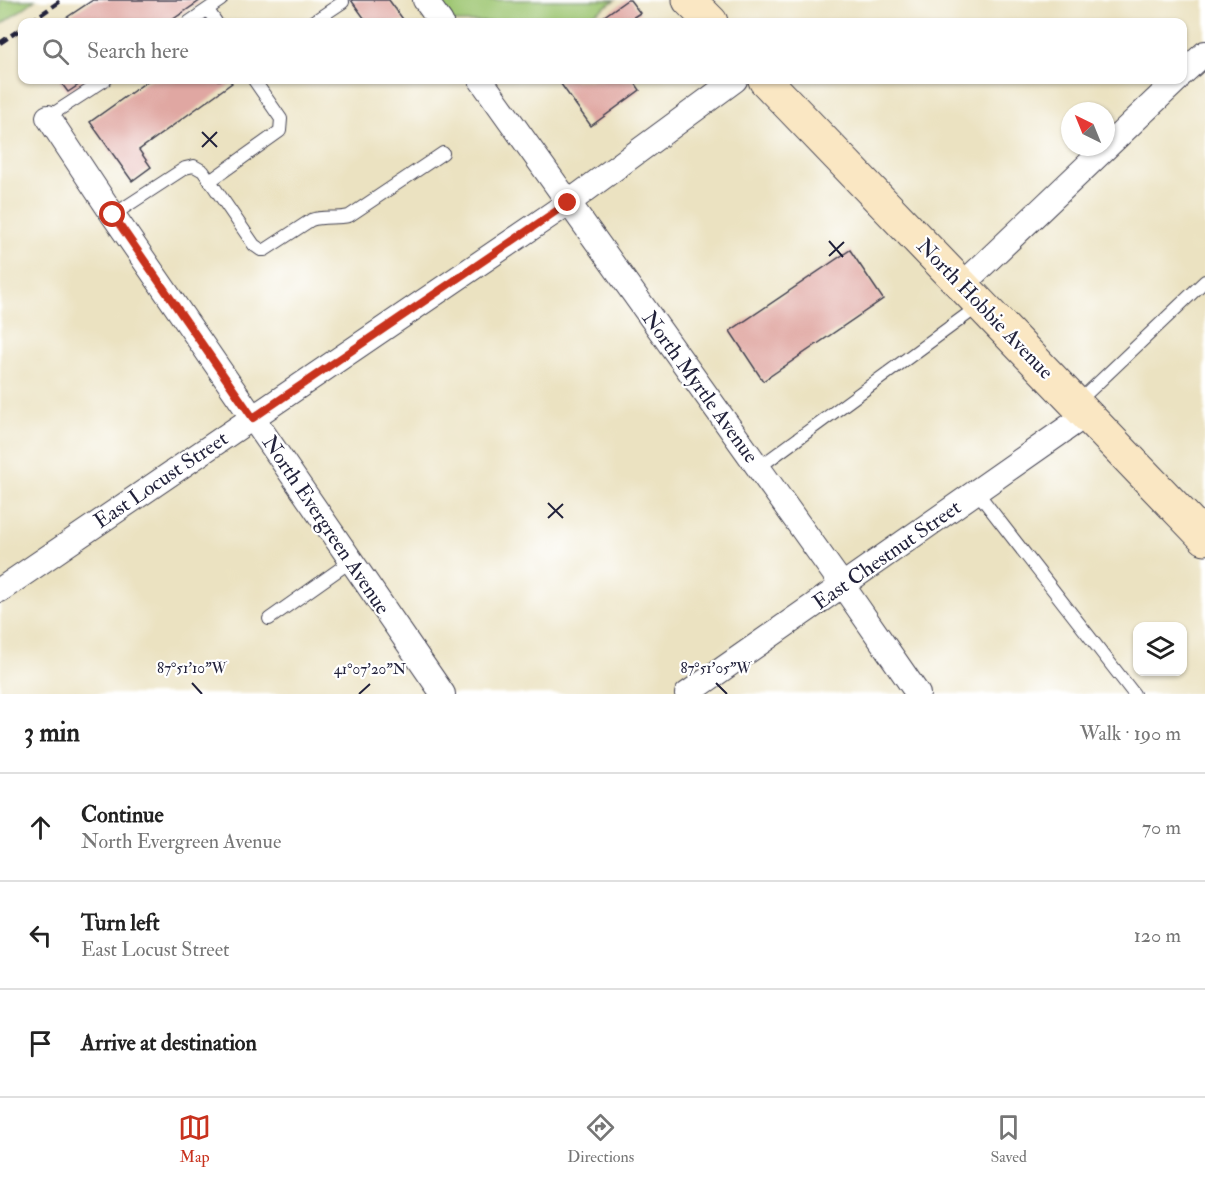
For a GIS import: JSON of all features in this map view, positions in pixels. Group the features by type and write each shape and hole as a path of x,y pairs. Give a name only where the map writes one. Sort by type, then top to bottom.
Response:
{"main road":[{"path":"689,0 707,18"},
{"name":"North Hobbie Avenue","path":"769,84 1081,409 1201,526"}],"street":[{"path":"425,0 438,18"},
{"path":"1187,69 1205,53"},
{"name":"North Myrtle Avenue","path":"484,84 918,694"},
{"name":"East Locust Street","path":"0,590 568,203 730,84"},
{"path":"971,295 1173,84"},
{"name":"North Evergreen Avenue","path":"48,117 443,694"},
{"name":"East Chestnut Street","path":"687,694 977,492 1081,409"}],"lane":[{"path":"195,18 221,0"},
{"path":"319,18 343,2"},
{"path":"208,10 213,18"},
{"path":"48,117 99,84"},
{"path":"210,181 280,131 280,119 257,84"},
{"path":"113,215 190,167 199,168 254,245 265,250 270,249 311,220 319,217 350,216 443,153"},
{"path":"1081,409 1205,281"},
{"path":"758,468 971,295"},
{"path":"977,492 1134,694"},
{"path":"269,619 351,561"}],"green space":[{"path":"0,0 35,0 0,25"},
{"path":"434,0 615,0 588,18 447,18"}],"building":[{"path":"93,0 201,0 175,18 66,18"},
{"path":"351,0 389,0 402,18 364,18"},
{"path":"627,0 630,0 640,13 632,18 602,18"},
{"path":"62,84 80,84 68,92"},
{"path":"143,84 231,84 139,150 151,167 132,181 90,122"},
{"path":"561,84 636,84 640,90 591,126"},
{"path":"850,250 883,299 763,381 730,331"}],"railway":[{"path":"36,18 62,0"},
{"path":"0,43 18,31"}],"route":[{"path":"113,215 253,418 568,203"}]}
